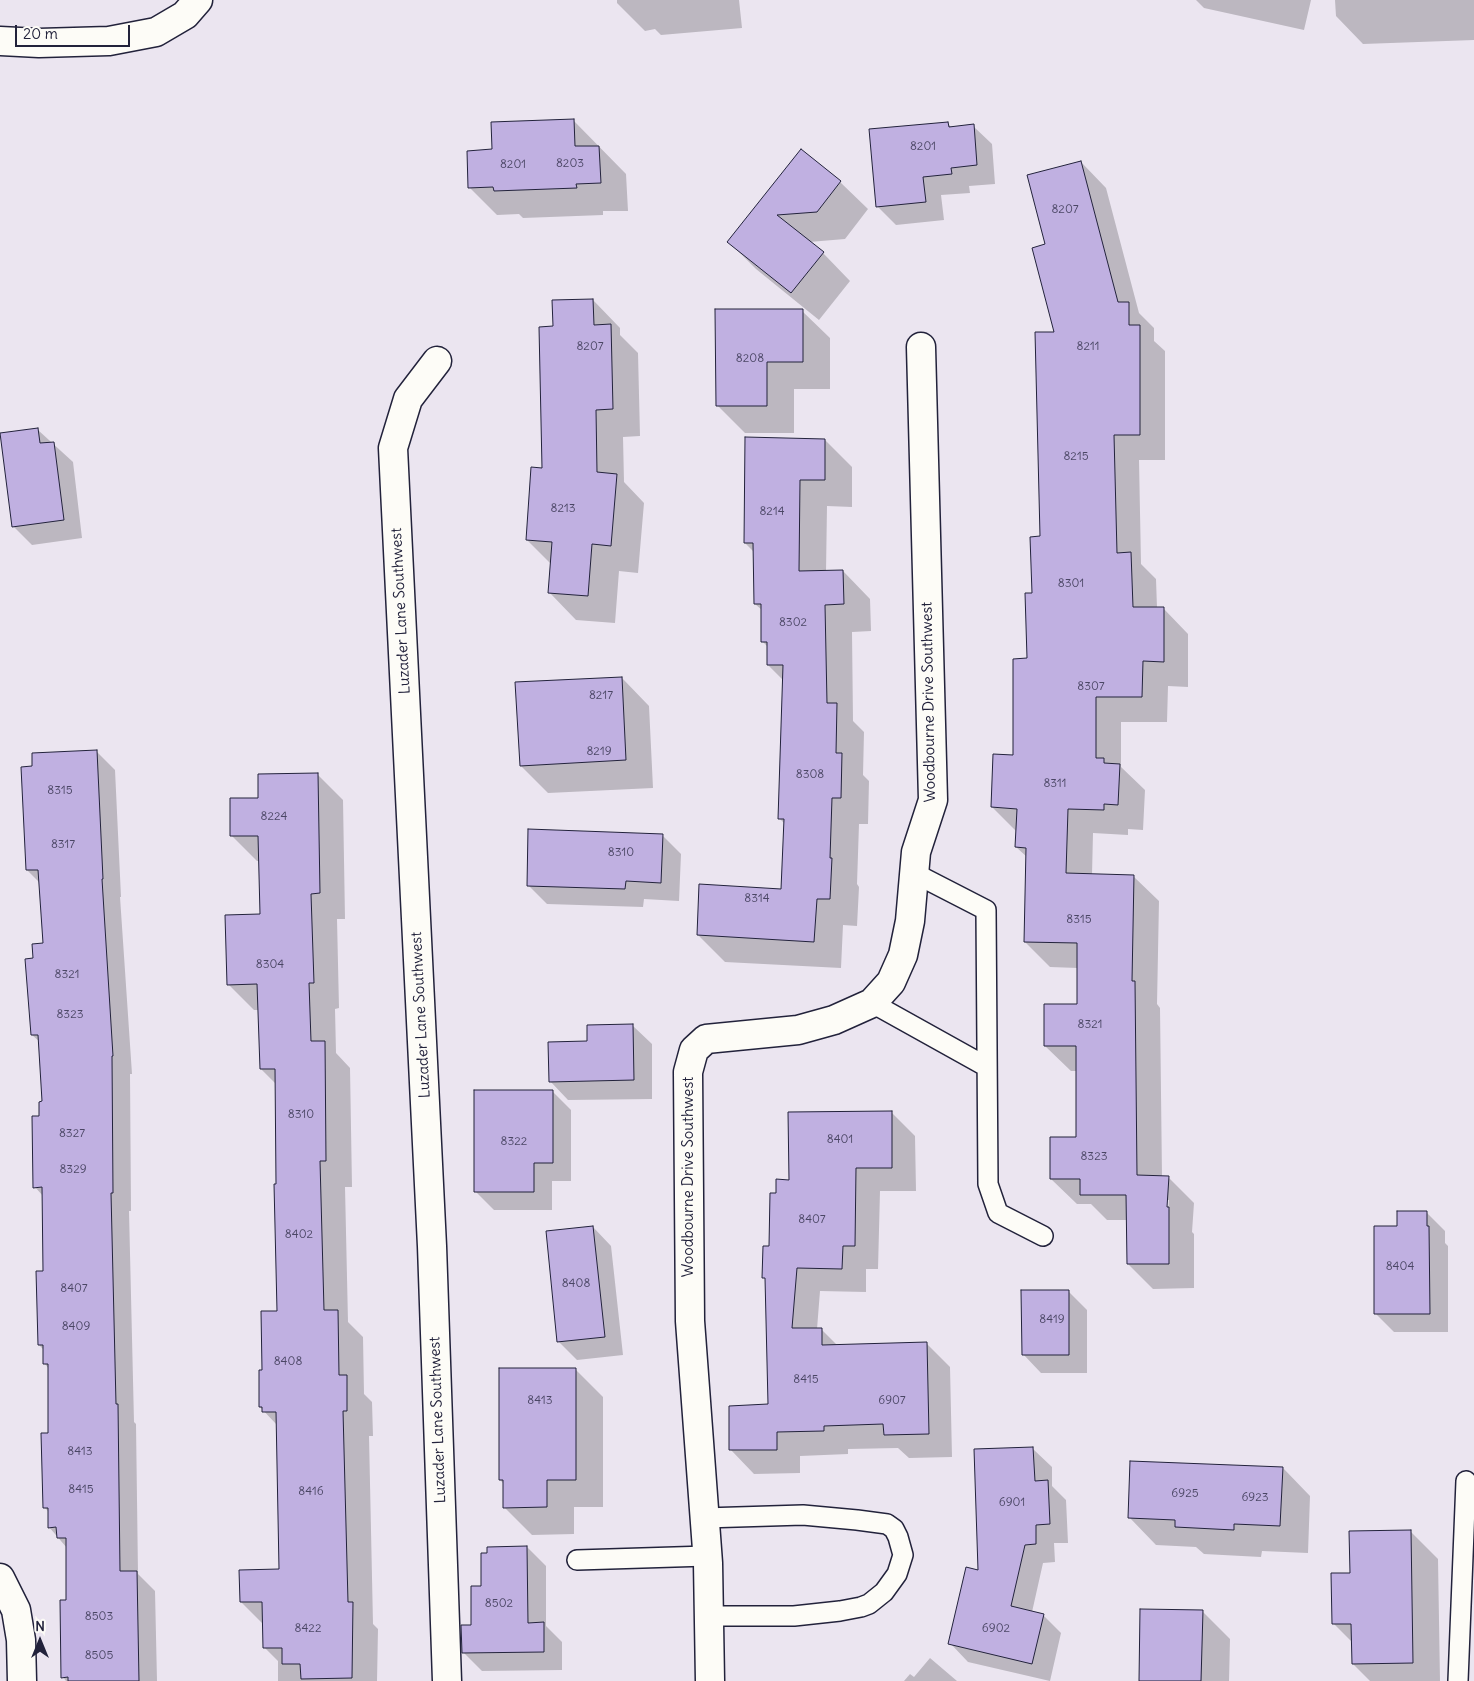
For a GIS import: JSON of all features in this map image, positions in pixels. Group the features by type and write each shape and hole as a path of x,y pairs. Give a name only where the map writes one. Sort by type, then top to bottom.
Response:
{"street":[{"path":"0,40 39,43 109,41 156,32 185,15 198,0"},
{"name":"Woodbourne Drive Southwest","path":"710,1681 707,1556 690,1321 688,1072 694,1050 706,1039 798,1030 834,1020 872,1003 891,982 903,955 910,921 916,852 933,800 921,347"},
{"name":"Luzader Lane Southwest","path":"437,361 408,399 393,448 432,1246 447,1681"},
{"path":"0,1578 16,1610 21,1640 22,1681"}],"lane":[{"path":"914,874 986,910 988,1184 998,1213 1044,1236"},
{"path":"872,1003 987,1067"},
{"path":"1458,1681 1466,1481"},
{"path":"704,1518 803,1515 887,1524 898,1537 903,1555 897,1574 884,1592 869,1604 861,1607 794,1616 708,1616"},
{"path":"577,1560 707,1556"}],"building":[{"path":"574,119 575,146 599,146 601,183 576,184 577,188 494,191 493,187 468,188 467,151 492,149 491,122"},
{"path":"948,122 949,127 974,124 977,165 951,168 952,174 923,177 926,202 876,207 869,129"},
{"path":"801,149 841,181 817,212 777,215 824,252 791,293 727,242"},
{"path":"1081,161 1118,302 1129,302 1129,325 1140,325 1140,435 1114,435 1117,553 1131,552 1133,607 1164,607 1164,662 1143,661 1142,697 1096,697 1096,758 1104,758 1104,763 1120,764 1118,805 1104,804 1104,810 1068,809 1066,873 1134,875 1132,981 1135,981 1137,1175 1169,1176 1167,1207 1169,1207 1169,1264 1127,1264 1126,1195 1080,1195 1080,1179 1050,1179 1050,1137 1076,1137 1076,1046 1044,1046 1044,1004 1077,1004 1077,943 1024,942 1026,848 1015,847 1017,809 991,807 993,754 1013,755 1013,659 1027,658 1025,593 1032,593 1030,537 1040,536 1035,332 1054,332 1032,248 1045,244 1027,175"},
{"path":"593,299 594,325 611,324 613,409 596,410 597,472 617,474 611,546 592,544 588,596 548,593 552,542 526,540 531,467 542,468 539,327 553,326 552,300"},
{"path":"715,309 803,309 803,362 767,362 767,406 716,406"},
{"path":"38,428 40,443 54,442 64,520 12,527 0,433"},
{"path":"745,437 825,439 825,480 800,480 799,571 843,570 844,604 825,605 827,703 837,703 836,753 842,753 841,798 832,798 830,899 817,899 814,942 697,935 699,884 781,889 784,819 778,819 783,665 767,665 767,642 761,642 761,604 754,604 753,543 744,543"},
{"path":"622,677 626,760 520,766 515,682"},
{"path":"97,750 102,879 113,1056 113,1193 111,1193 116,1404 118,1404 120,1571 137,1571 139,1681 68,1681 68,1677 61,1678 60,1600 66,1600 66,1538 57,1538 56,1527 48,1528 48,1508 43,1508 41,1433 48,1433 48,1364 43,1364 43,1345 38,1345 36,1271 43,1271 42,1187 33,1188 32,1116 39,1116 39,1102 42,1101 38,1035 31,1035 25,959 33,958 32,944 43,943 38,870 26,870 21,767 32,766 32,753"},
{"path":"318,773 320,893 311,894 314,983 309,983 311,1041 325,1041 326,1161 320,1161 324,1310 338,1310 339,1375 347,1375 347,1411 343,1411 348,1602 353,1602 352,1678 301,1679 300,1664 282,1664 282,1648 263,1648 262,1602 240,1602 239,1570 279,1569 276,1412 262,1412 262,1407 259,1407 259,1370 262,1370 261,1311 277,1311 274,1184 276,1184 275,1069 260,1069 257,984 227,985 225,915 260,914 258,836 230,836 230,798 258,798 258,774"},
{"path":"528,829 663,834 661,883 626,881 625,889 527,886"},
{"path":"633,1024 634,1080 549,1082 548,1042 587,1041 587,1025"},
{"path":"474,1090 553,1090 553,1163 534,1163 534,1192 474,1192"},
{"path":"892,1111 892,1168 856,1168 855,1246 843,1246 842,1269 797,1268 792,1328 822,1328 822,1345 927,1342 929,1434 884,1435 883,1424 824,1426 824,1431 777,1432 777,1450 729,1450 729,1406 768,1404 765,1278 762,1278 763,1246 769,1246 770,1193 776,1193 776,1179 789,1180 788,1112"},
{"path":"1397,1211 1427,1211 1427,1226 1429,1226 1430,1314 1374,1314 1374,1226 1397,1226"},
{"path":"593,1226 605,1337 557,1342 546,1231"},
{"path":"1021,1290 1069,1290 1069,1355 1022,1355"},
{"path":"499,1368 576,1368 576,1480 547,1480 547,1507 503,1508 503,1480 499,1480"},
{"path":"1033,1447 1035,1481 1048,1480 1050,1524 1036,1525 1036,1544 1025,1545 1011,1606 1044,1614 1032,1664 948,1644 966,1567 978,1570 974,1449"},
{"path":"1130,1461 1283,1467 1280,1526 1234,1524 1234,1530 1175,1527 1175,1520 1128,1518"},
{"path":"1411,1530 1413,1663 1352,1664 1351,1624 1332,1624 1331,1573 1350,1573 1349,1531"},
{"path":"527,1546 528,1623 544,1622 544,1652 462,1653 461,1625 471,1625 471,1586 481,1586 481,1553 487,1553 487,1547"},
{"path":"1140,1609 1203,1610 1201,1681 1139,1681"}]}
